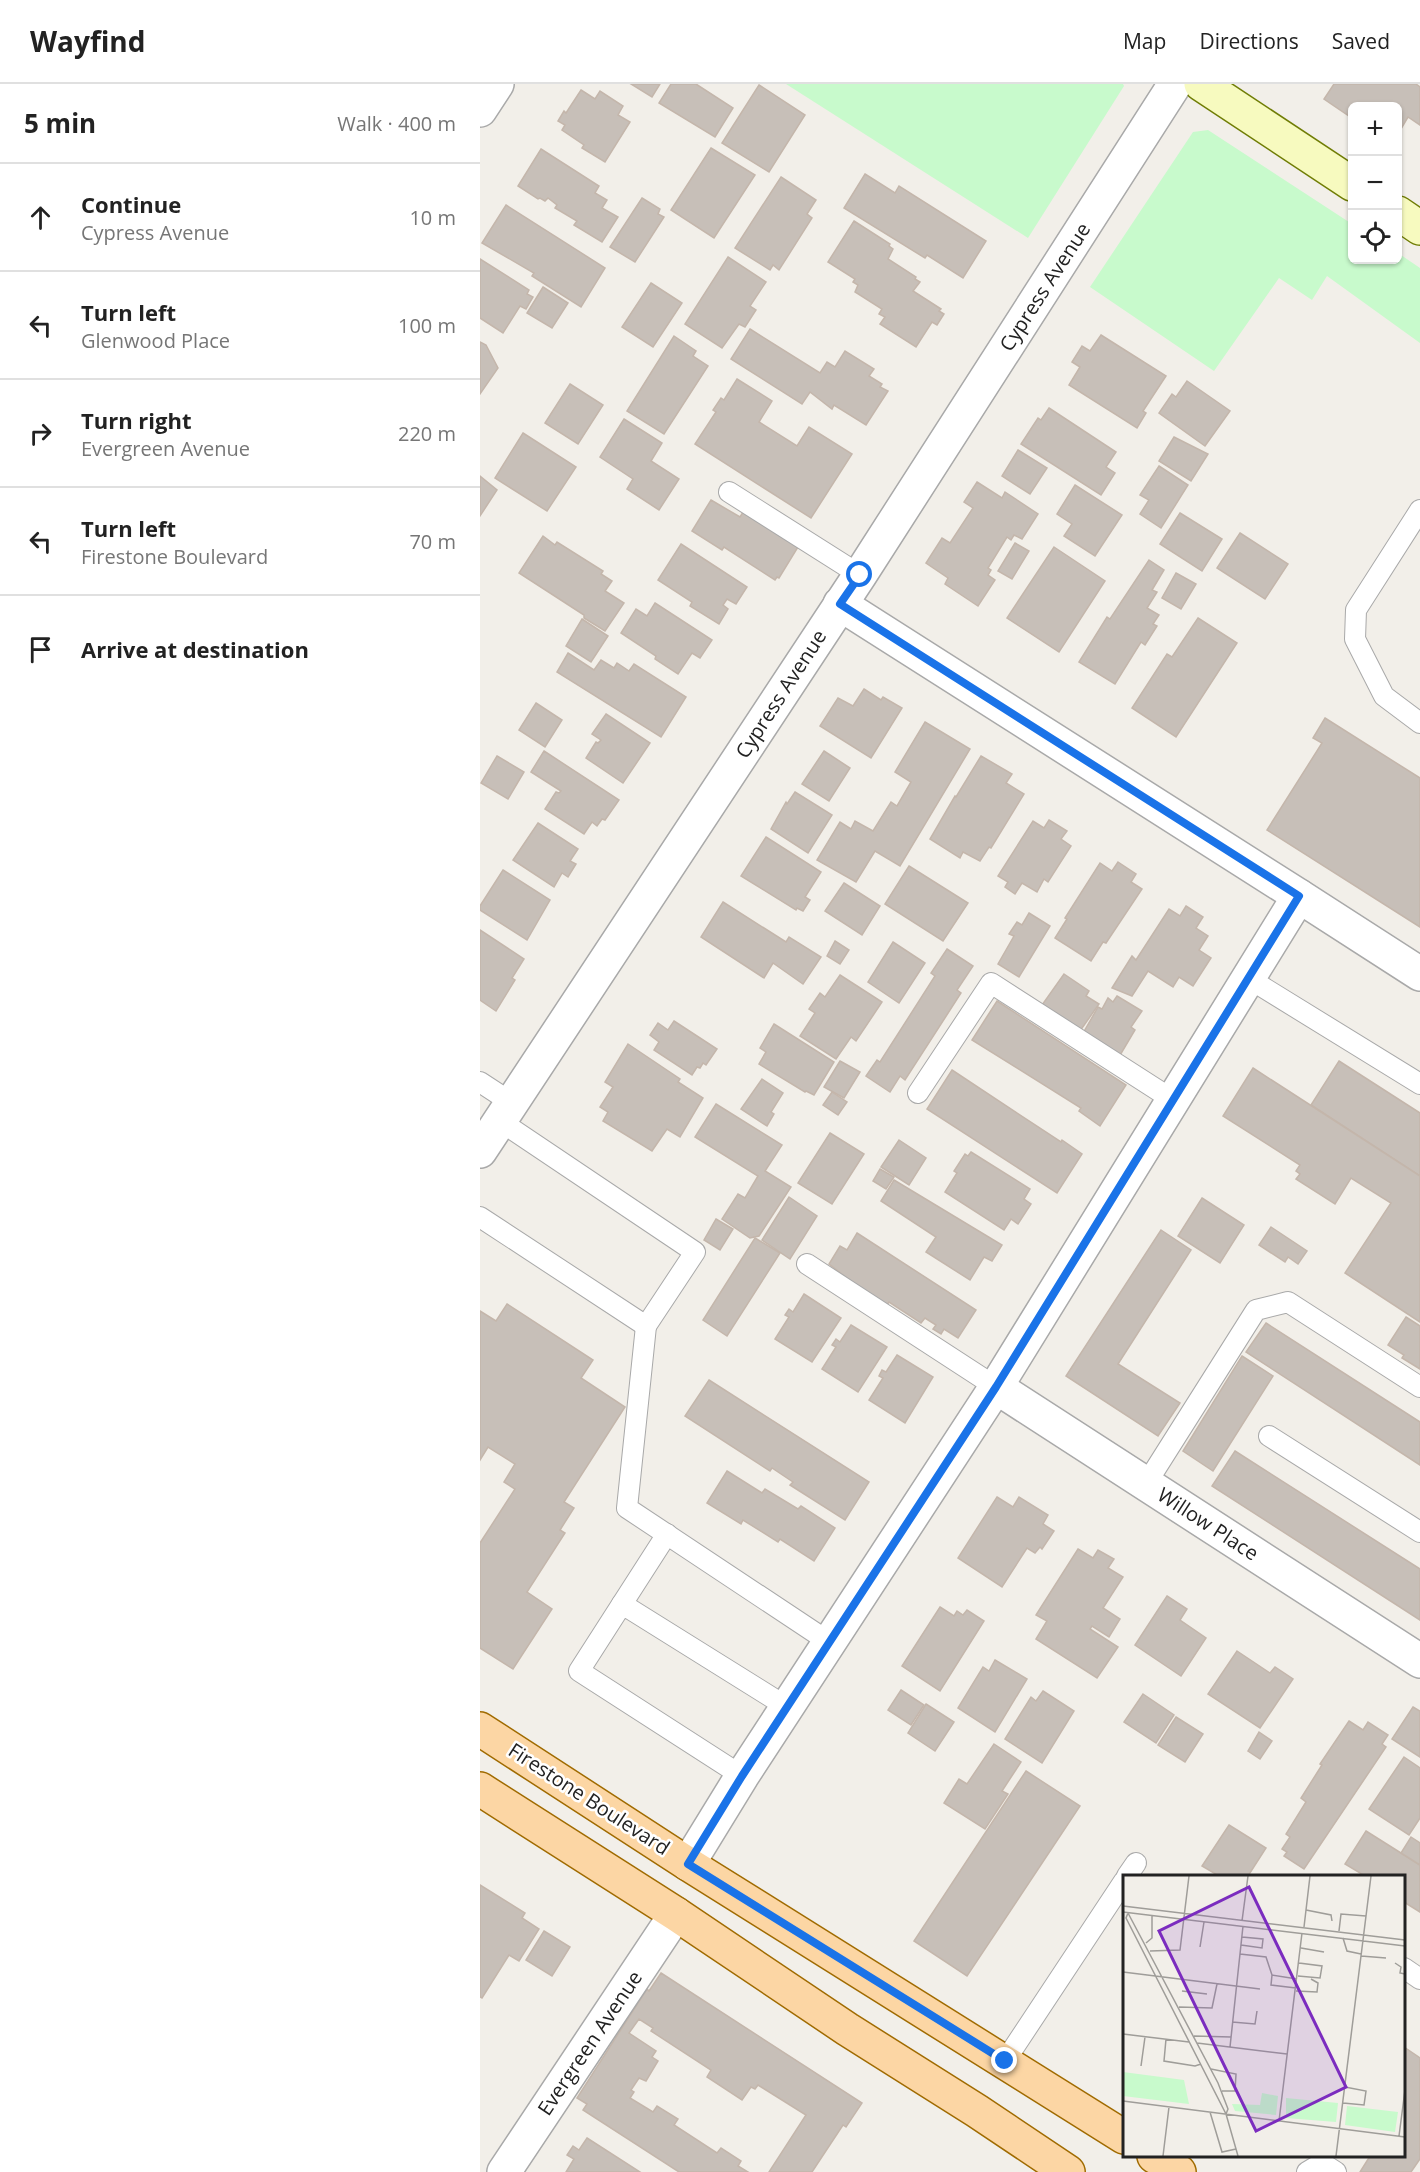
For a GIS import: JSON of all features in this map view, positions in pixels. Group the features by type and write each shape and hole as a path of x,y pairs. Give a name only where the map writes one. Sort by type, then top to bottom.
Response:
{"main road":[{"name":"Firestone Boulevard","path":"480,1729 688,1864 1123,2136"},
{"path":"480,1789 676,1914 847,2029 1068,2172"}],"street":[{"name":"Cypress Avenue","path":"480,1151 860,575 1175,84"},
{"path":"1201,84 1348,181"},
{"path":"1402,216 1420,228"},
{"path":"840,604 1420,974"},
{"path":"688,1864 742,1776 996,1387 1299,896"},
{"name":"Willow Place","path":"996,1387 1420,1661"},
{"name":"Evergreen Avenue","path":"504,2172 676,1914"}],"lane":[{"path":"729,492 860,575"},
{"path":"1420,510 1356,610 1355,639 1384,696 1420,723"},
{"path":"1248,978 1420,1084"},
{"path":"918,1092 991,983 1173,1100"},
{"path":"480,1082 506,1112 696,1252 646,1326 627,1508 829,1642"},
{"path":"480,1216 646,1326"},
{"path":"807,1264 996,1387"},
{"path":"1146,1484 1256,1310 1288,1302 1420,1387"},
{"path":"1269,1436 1420,1532"},
{"path":"667,1534 579,1671 742,1776"},
{"path":"622,1604 787,1707"},
{"path":"1005,2061 1123,1884"},
{"path":"1405,1969 1420,1978"},
{"path":"1307,2172 1322,2163 1336,2172"}],"green space":[{"path":"786,84 1123,84 1124,86 1028,238"},
{"path":"1208,130 1348,221 1348,264 1402,264 1402,256 1420,268 1420,343 1327,276 1312,300 1279,278 1214,371 1090,287 1193,132"}],"building":[{"path":"631,84 660,84 652,97"},
{"path":"671,84 696,84 733,108 715,137 659,103"},
{"path":"1334,84 1416,84 1420,87 1420,125 1408,117 1402,127 1402,102 1348,102 1348,115 1324,99"},
{"path":"759,85 805,115 769,172 722,143"},
{"path":"581,90 595,99 600,91 623,106 618,115 630,122 605,162 582,148 584,145 562,130 565,125 558,121"},
{"path":"711,148 755,175 714,238 671,210"},
{"path":"541,149 599,186 595,193 607,200 602,208 618,217 602,242 574,225 577,221 555,208 557,205 548,198 545,201 538,199 518,186"},
{"path":"865,174 895,193 899,186 986,241 963,278 927,255 925,258 844,208"},
{"path":"781,177 816,200 807,214 812,218 779,270 773,265 770,270 735,248"},
{"path":"642,198 660,209 658,214 664,217 635,262 610,247"},
{"path":"506,205 605,268 581,307 532,276 534,273 482,243"},
{"path":"854,221 890,244 889,246 893,249 888,259 916,277 915,279 920,282 913,291 941,309 939,311 944,314 937,325 932,322 916,347 880,324 885,317 879,314 882,309 855,292 858,285 853,282 855,279 828,262"},
{"path":"728,257 766,282 750,306 756,310 745,327 739,324 722,348 685,324"},
{"path":"480,259 529,290 527,294 533,297 526,309 520,306 503,333 480,318"},
{"path":"651,283 682,303 653,347 622,327"},
{"path":"543,287 568,303 552,328 527,313"},
{"path":"750,329 820,373 827,362 835,367 845,351 874,369 869,376 882,384 880,387 888,391 866,425 834,405 832,409 810,392 802,404 731,359"},
{"path":"1101,335 1166,376 1143,411 1146,413 1137,428 1069,385 1080,367 1072,362 1082,346 1090,351"},
{"path":"674,336 696,351 693,356 708,366 664,434 627,411"},
{"path":"480,342 486,345 498,368 480,394"},
{"path":"737,379 772,401 759,422 797,446 809,427 852,454 811,518 695,444 716,412 713,410 721,398 724,400"},
{"path":"1187,381 1230,411 1205,446 1159,413 1172,394 1176,397"},
{"path":"570,384 603,405 578,444 545,423"},
{"path":"1049,408 1116,452 1106,467 1115,473 1101,495 1021,444 1038,418 1041,420"},
{"path":"624,419 662,443 651,461 679,479 659,510 627,489 633,479 600,457"},
{"path":"523,433 576,467 547,511 495,478"},
{"path":"1174,437 1208,454 1191,481 1159,461"},
{"path":"1018,450 1047,468 1030,494 1002,476"},
{"path":"1159,466 1188,485 1161,528 1140,514 1149,500 1140,495"},
{"path":"480,476 497,490 480,516"},
{"path":"977,482 1002,498 1005,492 1038,514 1022,539 1014,535 1011,540 1007,537 988,568 991,570 988,575 995,580 978,606 945,584 948,578 926,563 942,538 950,543 973,508 964,502"},
{"path":"1075,485 1122,515 1095,556 1064,536 1072,524 1057,514"},
{"path":"711,500 740,517 745,509 798,547 779,578 775,580 724,547 722,550 692,531"},
{"path":"1180,513 1222,539 1202,571 1160,544"},
{"path":"1240,533 1288,564 1265,599 1217,568"},
{"path":"543,536 555,545 557,542 603,571 601,574 612,581 605,591 624,603 605,631 519,573"},
{"path":"1015,543 1029,551 1012,579 998,571"},
{"path":"681,544 747,587 736,604 727,599 723,605 728,609 719,624 690,606 692,602 658,580"},
{"path":"1054,547 1105,581 1059,652 1007,618"},
{"path":"1149,560 1164,570 1152,590 1157,592 1147,608 1159,615 1153,624 1157,626 1145,645 1141,642 1115,684 1079,662 1107,617 1110,619"},
{"path":"1176,573 1196,584 1181,609 1162,598"},
{"path":"655,603 712,640 700,658 692,653 678,674 621,633 636,609 647,616"},
{"path":"1198,618 1237,643 1176,737 1132,708 1167,654 1172,657"},
{"path":"582,619 608,636 591,662 566,646"},
{"path":"568,653 594,670 601,660 614,668 617,663 629,671 634,664 686,697 661,737 557,672"},
{"path":"864,689 881,700 883,697 902,708 871,758 820,726 838,698 853,706"},
{"path":"536,703 562,720 545,747 519,730"},
{"path":"606,714 650,743 623,783 586,758 596,742 601,740 592,734"},
{"path":"1325,718 1420,778 1420,927 1267,830 1322,743 1313,738"},
{"path":"925,722 970,749 900,866 875,851 856,882 817,860 840,822 851,829 855,821 873,831 891,802 897,806 911,782 895,772"},
{"path":"544,751 619,800 605,820 602,819 597,826 592,822 584,834 545,809 556,792 561,791 531,772"},
{"path":"824,751 850,768 829,801 802,784"},
{"path":"497,756 524,772 508,799 481,783"},
{"path":"981,756 1012,774 1006,783 1024,794 991,848 989,847 980,861 963,852 960,858 930,839"},
{"path":"795,792 832,815 808,853 771,829 786,802 787,804"},
{"path":"1049,820 1067,831 1061,839 1071,846 1048,882 1044,879 1037,892 1022,883 1015,894 1005,887 1008,882 998,876 1033,821 1044,828"},
{"path":"538,823 578,849 570,861 576,864 568,877 562,873 554,887 513,860"},
{"path":"766,837 821,872 805,897 810,900 803,911 797,908 796,910 741,876"},
{"path":"1118,862 1136,874 1131,882 1142,889 1106,943 1103,942 1091,961 1055,938 1100,863 1112,871"},
{"path":"909,866 968,903 943,941 885,904"},
{"path":"503,870 550,900 527,940 480,910 480,906"},
{"path":"844,883 880,906 862,935 825,911"},
{"path":"723,902 786,942 789,937 821,957 803,984 773,963 764,978 701,937"},
{"path":"1186,906 1203,917 1196,928 1208,936 1199,950 1211,958 1193,986 1179,977 1173,987 1148,971 1132,996 1112,988 1132,956 1136,960 1169,909 1180,916"},
{"path":"1029,913 1050,926 1019,977 998,964 1014,936 1009,934 1017,922 1022,925"},
{"path":"480,930 524,959 512,978 515,980 496,1011 480,1000"},
{"path":"835,941 849,950 840,964 827,956"},
{"path":"893,942 925,963 899,1003 868,982"},
{"path":"947,949 973,966 957,990 961,993 905,1080 900,1076 890,1092 866,1076 877,1060 880,1062 935,976 931,973"},
{"path":"1064,974 1089,991 1086,996 1099,1004 1080,1031 1042,1005"},
{"path":"840,975 882,1002 856,1041 851,1037 836,1059 800,1036 815,1013 809,1009 820,993 825,997"},
{"path":"1117,996 1142,1011 1131,1027 1135,1030 1119,1057 1082,1035 1098,1007 1102,1009 1108,998 1113,1002"},
{"path":"997,1001 1126,1085 1100,1126 1079,1111 1081,1108 972,1040"},
{"path":"674,1021 717,1049 706,1065 703,1063 700,1068 697,1067 692,1075 654,1050 659,1042 650,1035 658,1023 668,1030"},
{"path":"774,1024 834,1062 814,1095 805,1092 759,1064 766,1052 760,1048"},
{"path":"628,1044 680,1079 678,1082 703,1098 680,1137 667,1129 652,1151 603,1121 608,1112 600,1107 613,1087 605,1082"},
{"path":"840,1061 860,1072 844,1098 824,1087"},
{"path":"1339,1061 1420,1113 1420,1176 1311,1105"},
{"path":"1253,1068 1420,1176 1420,1322 1345,1273 1391,1203 1351,1178 1335,1204 1296,1179 1300,1174 1296,1171 1300,1165 1223,1116"},
{"path":"952,1070 1082,1154 1057,1193 927,1109"},
{"path":"762,1079 783,1093 771,1112 774,1114 767,1126 741,1109"},
{"path":"832,1092 847,1102 838,1115 823,1105"},
{"path":"716,1104 782,1145 765,1171 791,1187 759,1236 750,1238 722,1219 738,1194 745,1198 758,1176 695,1137"},
{"path":"830,1133 864,1154 832,1204 798,1183"},
{"path":"899,1140 926,1158 909,1185 881,1167"},
{"path":"971,1152 1030,1189 1024,1199 1031,1204 1018,1224 1011,1219 1004,1230 945,1192 957,1173 954,1171 965,1154 968,1156"},
{"path":"880,1169 894,1177 886,1189 873,1181"},
{"path":"894,1180 1002,1245 992,1261 984,1257 970,1280 926,1252 936,1237 881,1201"},
{"path":"789,1197 817,1216 790,1259 762,1240"},
{"path":"1202,1198 1244,1225 1220,1263 1178,1236"},
{"path":"716,1219 733,1229 720,1250 704,1240"},
{"path":"1271,1227 1307,1251 1298,1264 1288,1257 1285,1262 1259,1245"},
{"path":"1161,1230 1191,1250 1118,1364 1180,1403 1158,1436 1066,1376"},
{"path":"857,1233 976,1310 958,1338 944,1329 941,1334 933,1329 936,1325 925,1318 921,1323 889,1302 885,1308 829,1264 840,1246 847,1250"},
{"path":"755,1238 780,1253 727,1336 703,1320"},
{"path":"804,1294 841,1318 812,1362 775,1339 789,1317 785,1315 789,1309 793,1312"},
{"path":"507,1304 593,1360 581,1378 625,1407 564,1502 574,1508 560,1530 565,1533 527,1592 552,1609 513,1669 480,1648 480,1543 515,1489 504,1482 515,1464 488,1447 480,1460 480,1311 496,1321"},
{"path":"1406,1317 1420,1326 1420,1369 1402,1358 1404,1355 1388,1345"},
{"path":"1266,1323 1420,1422 1420,1465 1246,1352"},
{"path":"851,1325 887,1347 858,1392 822,1369 836,1347 832,1345 836,1339 840,1342"},
{"path":"897,1355 933,1377 905,1423 869,1400 883,1378 879,1376 882,1370 886,1372"},
{"path":"1242,1356 1273,1376 1213,1471 1183,1451"},
{"path":"709,1380 869,1482 845,1520 790,1485 793,1482 772,1468 770,1471 685,1416"},
{"path":"1235,1451 1420,1569 1420,1620 1212,1486"},
{"path":"727,1471 762,1493 765,1489 798,1509 801,1506 835,1528 814,1561 780,1539 778,1542 743,1520 741,1524 707,1503"},
{"path":"997,1497 1013,1507 1019,1497 1048,1515 1043,1524 1054,1531 1042,1549 1040,1547 1035,1553 1027,1548 1002,1587 958,1558"},
{"path":"1078,1549 1093,1558 1098,1550 1114,1559 1108,1568 1123,1577 1103,1608 1120,1619 1109,1637 1092,1626 1090,1629 1118,1647 1097,1678 1036,1639 1047,1621 1036,1615"},
{"path":"1167,1596 1187,1609 1180,1620 1206,1638 1181,1676 1135,1645"},
{"path":"940,1607 954,1616 957,1611 963,1615 967,1610 984,1621 940,1691 902,1666"},
{"path":"1237,1651 1270,1673 1275,1667 1293,1679 1260,1728 1208,1694"},
{"path":"995,1660 1027,1679 995,1732 958,1708 983,1667 989,1671"},
{"path":"901,1690 924,1705 911,1725 888,1710"},
{"path":"1043,1691 1074,1711 1042,1763 1005,1739 1031,1697 1036,1701"},
{"path":"1143,1694 1174,1715 1156,1743 1124,1722"},
{"path":"926,1704 954,1722 935,1751 908,1733"},
{"path":"1413,1707 1420,1711 1420,1757 1392,1739"},
{"path":"1176,1717 1203,1734 1185,1762 1158,1745"},
{"path":"1349,1721 1363,1730 1368,1722 1388,1735 1382,1744 1386,1747 1304,1869 1284,1856 1287,1852 1282,1849 1290,1837 1286,1834 1306,1802 1301,1798 1322,1765 1320,1764"},
{"path":"1259,1732 1272,1741 1260,1759 1248,1751"},
{"path":"994,1744 1021,1762 1002,1791 1008,1794 985,1829 944,1803 959,1779 967,1784"},
{"path":"1404,1757 1420,1768 1420,1818 1409,1835 1369,1809"},
{"path":"1026,1771 1080,1806 967,1976 914,1941"},
{"path":"1229,1825 1266,1848 1249,1875 1217,1875 1202,1866"},
{"path":"1366,1831 1420,1865 1420,1912 1405,1903 1405,1875 1363,1875 1345,1864"},
{"path":"1411,1837 1420,1843 1420,1865 1401,1853"},
{"path":"480,1885 525,1913 522,1918 539,1929 519,1961 509,1955 482,1998 480,1997"},
{"path":"544,1931 570,1947 552,1976 526,1960"},
{"path":"661,1973 862,2103 846,2127 843,2125 812,2172 769,2172 806,2115 758,2085 755,2089 751,2087 742,2100 707,2077 711,2070 651,2031 653,2028 639,2019 629,2033 656,2051 652,2057 658,2061 646,2081 639,2078 631,2090 634,2092 630,2098 653,2112 657,2106 678,2119 674,2125 717,2153 721,2148 741,2161 738,2166 748,2172 679,2172 583,2110 587,2104 577,2098 647,1989 649,1991"},
{"path":"1405,2048 1420,2058 1420,2159 1411,2172 1360,2172 1369,2157 1405,2157"},
{"path":"587,2138 640,2172 566,2172 574,2159 567,2155 573,2146 579,2150"}],"route":[{"path":"860,575 840,604 1299,896 996,1387 742,1776 688,1864 1005,2061"}]}
